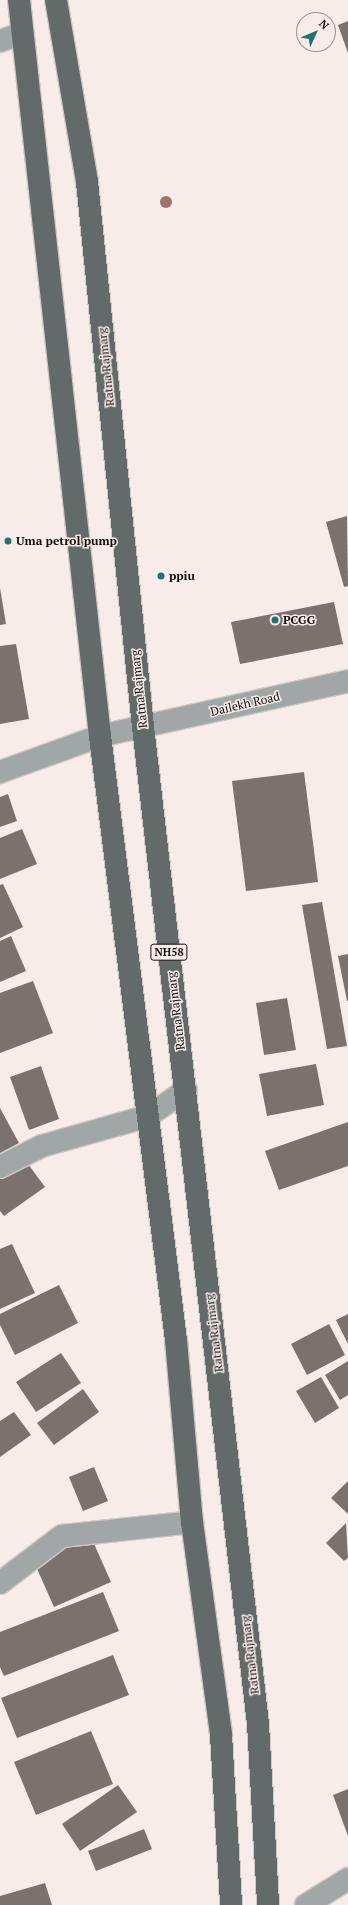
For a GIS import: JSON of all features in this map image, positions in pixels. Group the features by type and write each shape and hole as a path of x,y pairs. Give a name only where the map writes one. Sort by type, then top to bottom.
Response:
{"main road":[{"path":"19,0 100,736 176,1340 192,1522 221,1735 231,1905"},
{"name":"Ratna Rajmarg","path":"56,0 87,182 142,727 186,1090 258,1724 268,1905"}],"street":[{"path":"0,41 22,33"},
{"name":"Dailekh Road","path":"0,772 100,736 348,682"},
{"path":"0,1167 42,1146 148,1116 186,1090"},
{"path":"0,1583 62,1536 192,1522"},
{"path":"306,1905 348,1879"}],"building":[{"path":"348,21 348,53 338,25"},
{"path":"347,516 348,586 344,587 326,522"},
{"path":"0,588 6,624 0,625"},
{"path":"334,602 343,644 240,664 231,622"},
{"path":"16,644 29,719 0,724 0,646"},
{"path":"304,772 318,882 246,891 232,781"},
{"path":"8,794 17,821 0,827 0,797"},
{"path":"22,829 37,864 0,879 0,838"},
{"path":"3,884 23,927 0,938 0,885"},
{"path":"322,902 347,1046 327,1049 302,905"},
{"path":"11,936 26,971 0,982 0,941"},
{"path":"348,954 348,1001 347,1001 338,956"},
{"path":"33,981 53,1033 0,1053 0,993"},
{"path":"287,998 296,1050 264,1055 256,1003"},
{"path":"316,1064 324,1105 267,1116 259,1074"},
{"path":"41,1066 59,1119 29,1130 10,1077"},
{"path":"0,1108 19,1143 0,1153"},
{"path":"348,1122 348,1166 279,1190 265,1151"},
{"path":"25,1160 45,1187 4,1216 0,1211 0,1178"},
{"path":"12,1244 35,1293 0,1309 0,1249"},
{"path":"59,1285 78,1323 15,1355 0,1325 0,1314"},
{"path":"348,1314 348,1344 336,1320"},
{"path":"329,1324 345,1355 307,1375 291,1344"},
{"path":"61,1353 81,1383 36,1412 16,1382"},
{"path":"348,1361 348,1395 340,1400 325,1375"},
{"path":"321,1377 339,1408 315,1423 296,1391"},
{"path":"83,1389 99,1412 54,1445 37,1423"},
{"path":"14,1412 31,1435 0,1457 0,1421"},
{"path":"94,1467 108,1501 83,1511 69,1477"},
{"path":"348,1481 348,1514 331,1498"},
{"path":"346,1523 348,1558 344,1561 326,1543"},
{"path":"91,1537 111,1582 54,1607 34,1562"},
{"path":"103,1592 119,1631 4,1676 0,1667 0,1632"},
{"path":"113,1655 129,1695 17,1738 1,1698"},
{"path":"91,1731 113,1784 36,1815 14,1762"},
{"path":"118,1785 137,1812 80,1851 62,1824"},
{"path":"348,1789 348,1836 333,1795"},
{"path":"144,1829 152,1849 96,1871 88,1851"},
{"path":"45,1883 52,1905 0,1905 0,1896"}],"place":[{"name":"Uma petrol pump","path":"8,541"},
{"name":"ppiu","path":"161,576"},
{"name":"PCGG","path":"275,620"}]}
